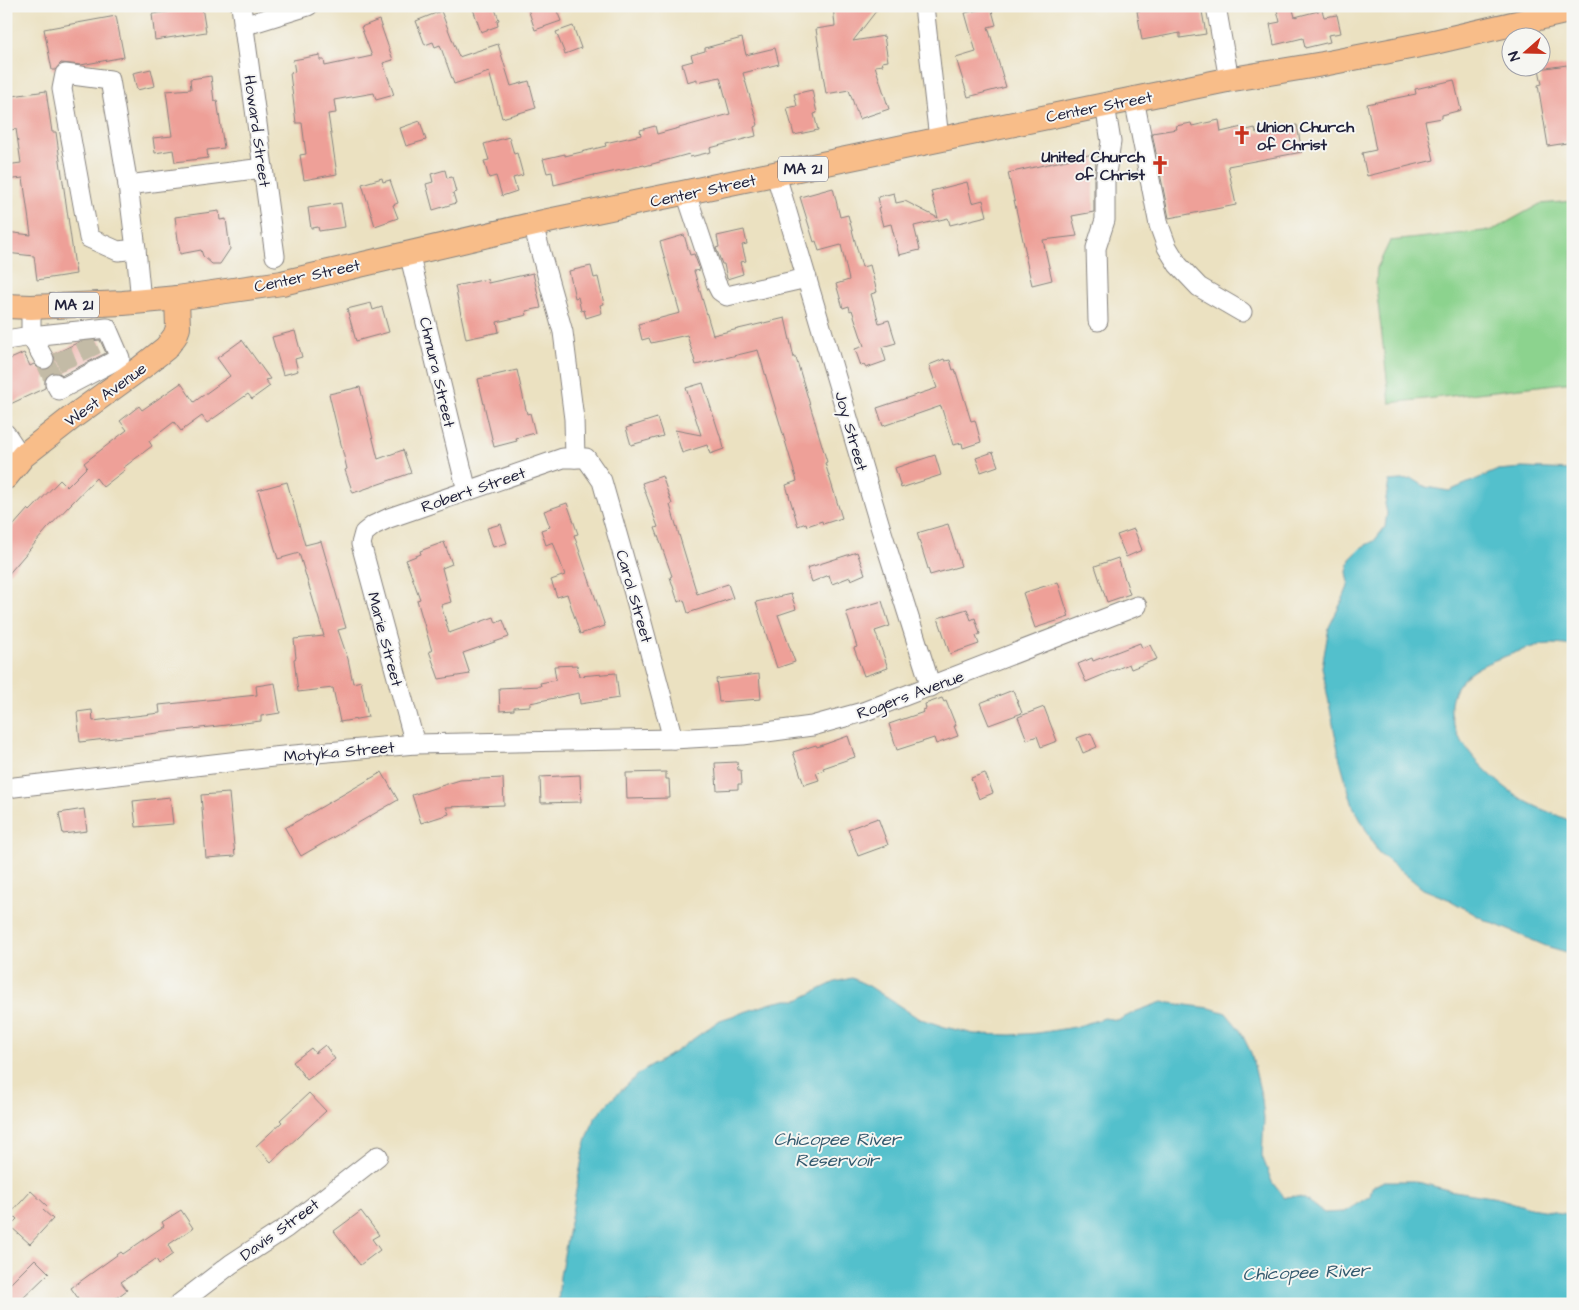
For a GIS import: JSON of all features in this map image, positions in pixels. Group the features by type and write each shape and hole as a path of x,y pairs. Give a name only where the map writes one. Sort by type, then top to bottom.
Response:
{"main road":[{"name":"Center Street","path":"6,306 31,307 101,304 177,298 282,283 533,225 939,139 1105,104 1430,43 1547,11 1573,10"},
{"name":"West Avenue","path":"6,477 22,458 87,406 166,348 175,336 178,328 177,298"}],"street":[{"name":"Howard Street","path":"241,6 275,256"},
{"path":"243,26 308,6"},
{"path":"924,6 939,139"},
{"path":"1216,6 1229,80"},
{"path":"136,249 118,251 89,238 62,89 65,74 110,80 128,185 136,249 141,301"},
{"path":"1134,99 1159,225 1167,247 1178,266 1199,287 1242,312"},
{"path":"1098,321 1096,248 1105,220 1105,179 1111,142 1105,104"},
{"path":"128,185 263,168"},
{"name":"Joy Street","path":"776,175 880,526 931,687"},
{"path":"686,193 716,283 720,291 727,296 807,278"},
{"path":"533,225 563,332 580,458"},
{"name":"Chmura Street","path":"410,253 466,491"},
{"path":"87,406 67,380 96,366 120,358 107,328 101,304"},
{"path":"31,307 32,336 44,359"},
{"path":"6,340 32,336 59,342 107,328"},
{"path":"6,434 22,458"},
{"name":"Robert Street","path":"364,533 374,525 389,518 466,491 563,458 580,458"},
{"name":"Carol Street","path":"580,458 602,481 673,739"},
{"name":"Marie Street","path":"364,533 361,544 415,744"},
{"name":"Rogers Avenue","path":"673,739 743,734 812,726 863,712 1138,606"},
{"name":"Motyka Street","path":"6,788 273,757 415,744 673,739"},
{"name":"Davis Street","path":"180,1304 231,1264 286,1228 378,1156"}],"green space":[{"path":"1573,201 1573,382 1390,403 1376,287 1377,268 1390,241 1493,230 1540,204"}],"water":[{"path":"1522,468 1573,470 1573,646 1543,645 1495,660 1469,674 1455,690 1451,709 1455,728 1466,747 1498,782 1530,804 1573,822 1573,954 1546,946 1485,920 1448,899 1423,889 1378,852 1353,806 1340,760 1322,667 1329,627 1349,584 1347,572 1350,559 1362,547 1374,541 1385,527 1387,513 1385,504 1389,481 1413,479 1426,487 1449,491 1498,470"},
{"name":"Chicopee River Reservoir","path":"852,978 869,986 918,1018 974,1034 1011,1035 1038,1033 1075,1027 1104,1018 1119,1020 1162,1002 1210,1008 1226,1013 1240,1030 1251,1053 1262,1099 1264,1119 1262,1156 1272,1182 1284,1198 1301,1197 1324,1213 1344,1212 1370,1196 1372,1187 1384,1181 1414,1181 1448,1190 1498,1198 1530,1208 1573,1215 1573,1304 558,1304 560,1276 584,1148 594,1119 611,1100 640,1073 675,1052 720,1020 772,1003 798,1000 835,982"}],"building":[{"path":"472,6 494,6 499,20 497,21 498,26 481,32"},
{"path":"527,6 555,6 561,21 535,30"},
{"path":"833,6 880,6 853,41 884,36 888,61 882,62 883,65 875,66 889,109 859,119 849,90 826,94 816,29 835,26"},
{"path":"1163,6 1201,6 1206,34 1180,38 1180,33 1142,40 1137,11"},
{"path":"1276,6 1292,6 1295,17 1322,10 1324,17 1337,15 1341,33 1328,35 1330,42 1305,48 1303,38 1274,45 1270,24 1280,22"},
{"path":"202,7 206,32 155,40 152,14"},
{"path":"991,7 996,25 988,27 1006,87 968,97 956,58 976,52 965,13"},
{"path":"441,11 459,57 498,44 511,86 529,81 536,108 502,118 489,72 454,84 440,45 435,47 433,42 425,45 416,21"},
{"path":"116,16 124,57 81,65 61,63 55,70 52,70 44,29"},
{"path":"379,20 393,60 383,63 394,95 376,100 374,93 334,100 336,113 328,114 337,174 304,180 300,155 306,154 302,123 296,123 290,73 295,72 293,60 320,55 320,60 324,60 325,66 372,56 361,27"},
{"path":"573,26 581,48 565,54 556,32"},
{"path":"742,38 746,55 775,48 779,64 743,73 758,125 754,127 756,136 710,148 711,152 690,157 689,154 645,166 594,175 554,185 552,172 547,173 543,159 565,154 565,156 606,146 605,143 641,135 640,130 655,126 657,134 730,114 720,77 687,82 682,64 693,61 691,55 705,51 705,48"},
{"path":"1567,65 1570,80 1573,79 1573,142 1548,146 1538,85 1542,84 1541,78 1552,78 1552,67"},
{"path":"151,69 155,86 137,90 133,73"},
{"path":"211,76 214,101 217,100 224,148 207,150 208,158 175,162 173,150 155,153 153,138 172,136 166,91 191,89 190,79"},
{"path":"1454,80 1461,110 1442,115 1442,118 1425,121 1434,160 1367,176 1362,153 1376,150 1367,104 1416,94 1415,89"},
{"path":"812,90 817,113 814,114 818,130 794,135 787,108 797,106 794,94"},
{"path":"46,91 52,132 56,132 76,274 37,280 34,256 6,253 6,232 31,235 23,178 6,180 6,165 21,163 16,129 6,131 6,97"},
{"path":"1219,120 1221,132 1242,127 1242,131 1255,128 1256,133 1297,125 1302,152 1228,166 1236,205 1169,218 1152,133 1177,129 1176,126 1191,123 1192,126"},
{"path":"420,121 426,140 406,146 400,128"},
{"path":"509,137 514,154 517,153 523,175 513,178 517,191 502,196 496,176 489,178 484,161 489,160 484,144"},
{"path":"1093,154 1096,165 1094,212 1072,216 1077,236 1043,240 1052,280 1032,285 1008,173"},
{"path":"445,170 447,178 452,177 456,192 453,193 456,203 433,210 426,184 433,182 431,174"},
{"path":"382,178 383,182 390,180 398,203 393,205 398,218 375,226 362,184"},
{"path":"967,182 972,203 983,200 987,216 950,225 948,218 914,226 920,250 899,255 891,224 883,226 878,208 880,207 878,197 894,193 896,203 905,201 938,218 931,191"},
{"path":"833,188 840,217 848,215 862,267 870,265 877,292 871,294 879,323 889,320 896,343 882,347 886,361 866,368 864,365 861,366 855,349 864,346 852,310 850,311 849,306 843,308 836,284 849,280 841,245 819,251 816,241 814,242 800,197"},
{"path":"341,203 345,227 319,231 318,227 311,228 308,208"},
{"path":"219,211 220,220 226,219 230,249 220,264 212,264 203,256 201,250 180,254 175,217"},
{"path":"744,230 747,244 742,245 746,261 740,262 743,274 727,279 724,264 722,264 716,248 719,247 717,236"},
{"path":"684,235 690,255 694,254 700,270 694,271 713,335 785,318 794,358 796,358 842,518 823,524 822,521 807,526 806,523 798,526 786,485 797,481 758,350 696,365 687,335 651,343 649,338 642,340 638,324 680,313 660,242"},
{"path":"591,266 594,278 598,277 604,304 600,305 602,313 586,318 584,310 581,311 578,297 575,298 569,271"},
{"path":"533,273 541,308 526,311 527,315 497,322 499,332 466,339 455,286 487,279 488,283"},
{"path":"371,303 373,310 382,307 389,332 356,341 347,309"},
{"path":"295,331 302,357 295,359 298,371 283,375 272,337"},
{"path":"100,340 106,353 63,375 56,372 50,373 45,378 45,388 6,406 6,361 24,353 30,366 34,364 39,369 49,369 55,360 54,354 79,342"},
{"path":"242,340 270,379 265,380 270,386 252,399 248,394 207,423 202,416 181,431 174,422 149,441 152,446 123,468 125,470 103,487 96,478 48,528 6,577 6,534 28,509 30,511 60,480 67,487 87,467 84,463 127,430 120,421 139,406 142,410 181,383 194,402 230,376 217,358"},
{"path":"944,359 945,361 950,360 953,370 955,369 971,421 975,420 981,442 963,448 962,443 953,445 941,406 883,426 877,408 937,388 929,365"},
{"path":"517,370 527,414 530,413 535,433 516,438 517,441 494,447 478,379"},
{"path":"703,383 721,439 723,439 724,449 710,454 707,445 682,453 675,430 701,435 686,388"},
{"path":"360,387 378,459 403,450 411,473 353,493 345,470 347,469 329,394"},
{"path":"657,418 663,436 631,445 626,428"},
{"path":"993,452 998,466 981,472 976,458"},
{"path":"935,455 941,475 901,488 895,468"},
{"path":"662,476 672,504 670,505 697,594 728,584 733,598 688,613 684,600 678,602 670,577 672,576 655,528 658,527 642,483"},
{"path":"287,482 305,545 321,541 346,628 338,630 348,659 353,683 361,681 368,717 340,722 333,688 298,692 294,659 296,658 294,639 324,636 299,553 278,559 258,490"},
{"path":"567,503 578,534 574,535 605,626 580,634 567,594 557,597 551,580 565,575 553,542 546,545 541,530 550,527 544,511"},
{"path":"501,524 507,543 493,547 487,528"},
{"path":"948,524 961,566 930,575 917,533"},
{"path":"1134,529 1142,550 1126,557 1117,535"},
{"path":"444,542 452,564 442,568 451,602 441,605 449,633 494,617 496,623 503,620 509,637 463,653 470,674 439,679 429,651 432,651 417,600 420,599 406,560 421,554 420,551"},
{"path":"857,552 865,574 851,580 850,577 832,584 829,575 812,582 807,568"},
{"path":"1118,558 1130,594 1107,602 1095,566"},
{"path":"1058,582 1069,617 1035,628 1023,593"},
{"path":"791,594 796,609 778,615 795,662 777,668 756,602"},
{"path":"882,601 890,626 875,631 888,668 864,676 854,648 857,647 846,612"},
{"path":"967,609 971,620 975,618 980,634 976,636 979,644 950,654 938,618"},
{"path":"1140,643 1142,648 1150,645 1157,659 1131,669 1129,664 1086,682 1078,664 1092,658 1093,661"},
{"path":"577,665 579,676 616,673 619,698 580,704 579,693 530,703 530,706 514,707 514,710 500,711 499,688 541,686 540,683 556,680 554,666"},
{"path":"759,674 761,699 719,702 716,679"},
{"path":"275,683 280,713 261,716 261,721 80,742 77,712 92,710 93,721 160,713 159,705 257,695 256,686"},
{"path":"1013,690 1022,713 989,725 980,703"},
{"path":"942,698 944,702 946,701 958,736 936,744 934,738 897,750 889,724 924,712 923,710 926,709 925,704"},
{"path":"1044,707 1057,741 1041,747 1037,736 1027,740 1018,717"},
{"path":"1091,733 1097,747 1083,753 1077,738"},
{"path":"848,736 855,757 823,768 824,770 816,773 819,780 804,785 793,752 816,745 817,747"},
{"path":"737,762 738,770 741,770 742,784 738,784 738,789 717,790 715,763"},
{"path":"382,772 398,800 301,856 285,828"},
{"path":"666,772 666,779 669,779 670,798 627,799 626,773"},
{"path":"985,773 993,793 979,799 971,778"},
{"path":"580,775 581,802 541,803 540,777"},
{"path":"503,778 504,805 446,807 449,814 421,823 412,795 460,780"},
{"path":"229,793 235,856 206,858 201,795"},
{"path":"170,797 173,824 136,827 133,801"},
{"path":"84,809 87,831 63,834 59,813"},
{"path":"878,818 888,845 858,856 848,829"},
{"path":"325,1045 335,1059 307,1080 293,1062 311,1048 315,1053"},
{"path":"309,1093 326,1111 271,1162 256,1146"},
{"path":"31,1191 47,1206 43,1210 53,1219 30,1244 10,1226 17,1219 11,1213"},
{"path":"181,1210 193,1228 168,1245 173,1254 159,1264 156,1259 121,1282 127,1290 108,1304 82,1304 71,1288 121,1252 123,1254 164,1226 162,1222"},
{"path":"361,1211 379,1235 372,1239 380,1250 360,1265 334,1231"},
{"path":"35,1259 49,1273 17,1304 6,1304 6,1288"}],"tunnel":[{"path":"84,340 95,363"},
{"path":"62,350 72,375"},
{"path":"44,359 55,383"}],"place":[{"name":"Union Church of Christ","path":"1242,135"},
{"name":"United Church of Christ","path":"1160,165"}],"water label":[{"name":"Chicopee River","path":"1306,1272"}]}
